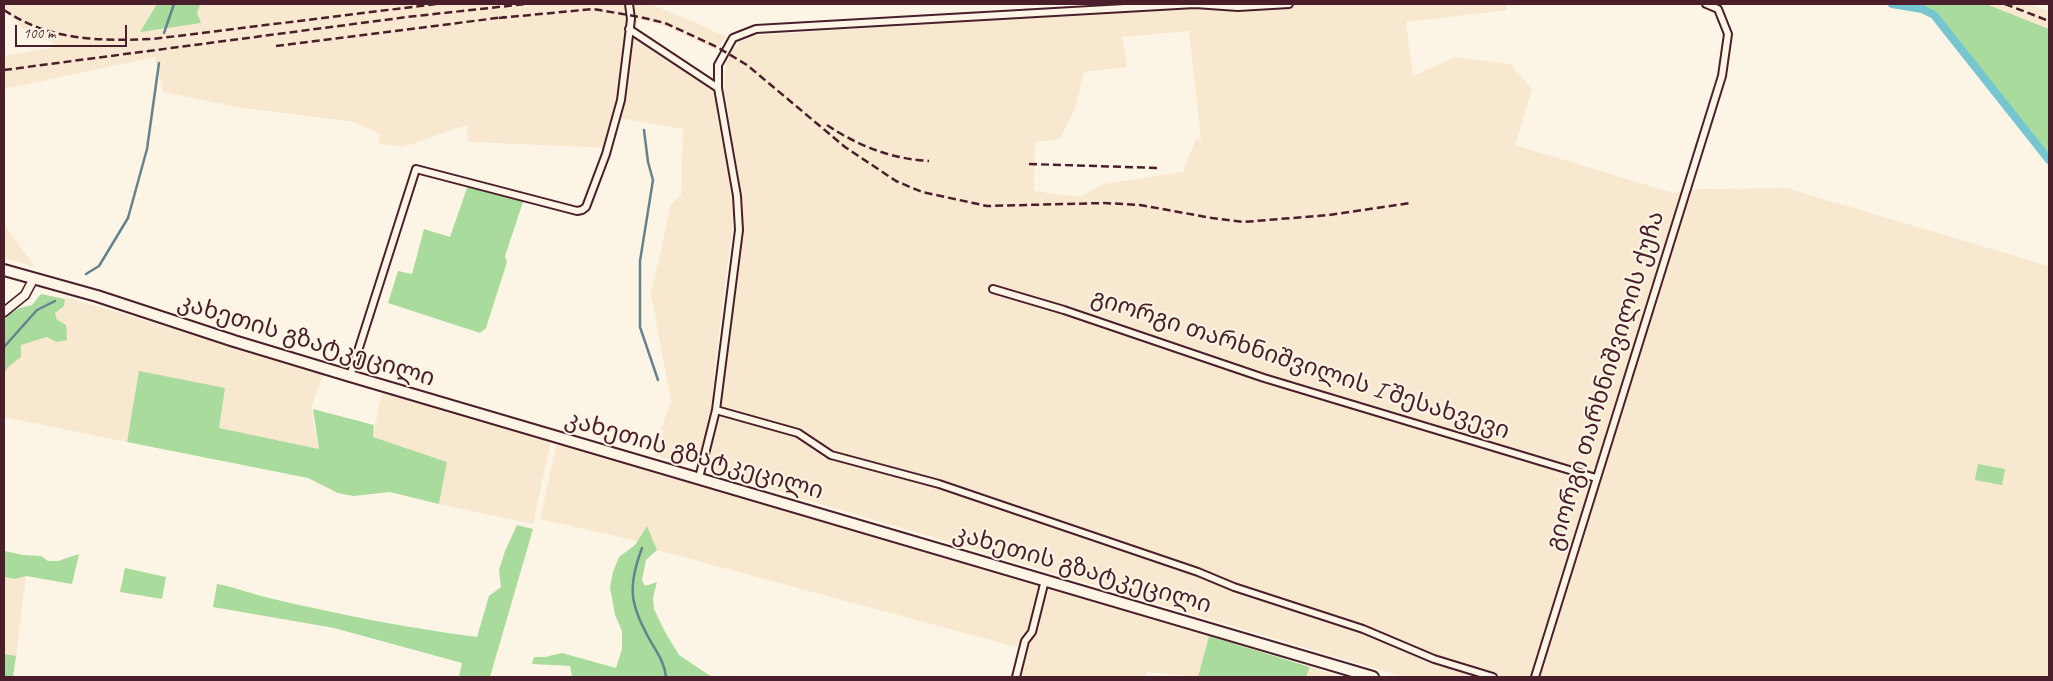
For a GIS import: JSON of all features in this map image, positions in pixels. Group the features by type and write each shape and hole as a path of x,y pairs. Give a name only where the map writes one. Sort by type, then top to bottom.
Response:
{"highway":[{"name":"კახეთის გზატკეცილი","path":"4,270 350,376 1373,677"}],"street":[{"path":"350,376 416,169 576,211 586,207 606,154 620,100 631,19 629,4"},
{"path":"699,478 716,410 739,230 736,187 718,88 718,65 733,38 756,29 1195,4 1238,7 1289,4"},
{"name":"გიორგი თარხნიშვილის ქუჩა","path":"1535,677 1722,76 1728,34 1718,9 1706,4"},
{"path":"629,29 718,88"},
{"path":"4,312 25,294 34,278"},
{"name":"გიორგი თარხნიშვილის I შესახვევი","path":"993,289 1064,310 1264,378 1596,478"},
{"path":"716,410 798,433 831,455 939,484 1190,569 1234,587 1362,629 1434,659 1493,677"},
{"path":"1016,677 1025,641 1032,632 1045,580"}],"shaded area":[{"path":"4,4 650,4 726,37 716,50 665,26 639,19 634,38 716,89 718,123 734,202 711,413 703,452 691,464 654,455 664,431 661,429 671,401 651,294 671,204 681,195 683,129 619,118 612,148 468,142 467,125 403,147 379,143 380,134 354,122 237,107 163,92 155,57 4,89 4,56 60,46 24,31 18,22 4,11"},
{"path":"1294,4 1506,4 1507,10 1406,22 1413,76 1455,57 1510,64 1532,89 1515,145 1673,193 1696,189 1786,188 2049,266 2049,677 1404,677 709,471 708,459 718,414 741,229 741,191 724,87 726,58 745,36 1192,7 1237,9 1294,7","holes":["1189,31 1201,139 1195,141 1183,172 1103,184 1080,197 1034,191 1035,142 1060,139 1075,109 1084,72 1127,67 1122,37"]},
{"path":"1986,4 2031,4 2046,10 2049,8 2049,29"},
{"path":"4,224 35,267 4,258"},
{"path":"66,297 324,374 312,405 313,423 319,449 218,428 140,371 127,442 4,417 4,374 7,367 21,357 21,345 47,337 56,342 57,320 55,313 64,306"},
{"path":"382,391 551,440 533,524 439,504 447,462 373,437"},
{"path":"557,442 1041,587 1030,630 1020,648 657,550 647,527 637,541 540,519"},
{"path":"26,576 16,656 4,654 4,577 15,579"},
{"path":"1045,588 1209,636 1198,677 1147,672 1146,677 1016,677 1022,649 1032,632"},
{"path":"1310,667 1340,677 1306,677"}],"green space":[{"path":"157,4 200,4 197,13 201,23 140,32"},
{"path":"1914,4 1986,4 2049,29 2049,155 1936,12"},
{"path":"468,185 524,199 505,256 507,262 486,328 480,333 388,303 398,271 412,274 424,229 450,237"},
{"path":"41,294 65,299 64,306 55,313 57,320 66,325 67,340 56,342 47,337 21,345 21,357 8,367 4,374 4,317 20,308 32,305"},
{"path":"139,371 225,388 219,428 319,449 313,409 374,425 373,437 447,462 439,504 390,492 353,496 338,493 308,478 127,442"},
{"path":"1978,464 2005,469 2002,485 1975,480"},
{"path":"517,525 533,529 490,677 459,677 462,663 334,628 213,607 217,584 346,615 477,637 489,596 501,587 499,570"},
{"path":"647,526 657,550 646,560 642,580 645,586 657,582 653,598 654,609 679,655 712,677 575,677 572,676 570,666 532,664 534,657 545,657 562,653 616,668 622,649 622,631 615,615 610,587 613,572 619,557 635,545"},
{"path":"4,551 41,556 48,561 58,561 79,554 72,584 26,576 15,579 4,577"},
{"path":"125,568 166,577 162,599 120,592"},
{"path":"1209,636 1310,667 1306,677 1198,677"},
{"path":"4,654 16,656 13,677 4,677"}],"waterway":[{"path":"164,33 174,4"},
{"path":"1892,4 1922,9 1934,15 2049,160"},
{"path":"86,274 99,266 128,218 147,149 159,63"},
{"path":"644,130 648,162 653,180 640,261 640,327 658,380"},
{"path":"4,347 37,310 55,301"},
{"path":"642,548 634,574 633,596 635,607 644,629 661,659 666,677"}],"railway":[{"path":"4,10 39,28 57,33 94,39 133,40 436,4"},
{"path":"4,70 407,17 526,4"},
{"path":"2005,4 2049,21"},
{"path":"499,18 593,9 665,23 717,47 747,65 845,147 896,181 922,192 987,206 1104,203 1140,205 1243,222 1329,215 1410,203"},
{"path":"276,46 505,17"},
{"path":"827,125 851,139 876,150 915,160 929,161"},
{"path":"1029,164 1157,168"}]}
